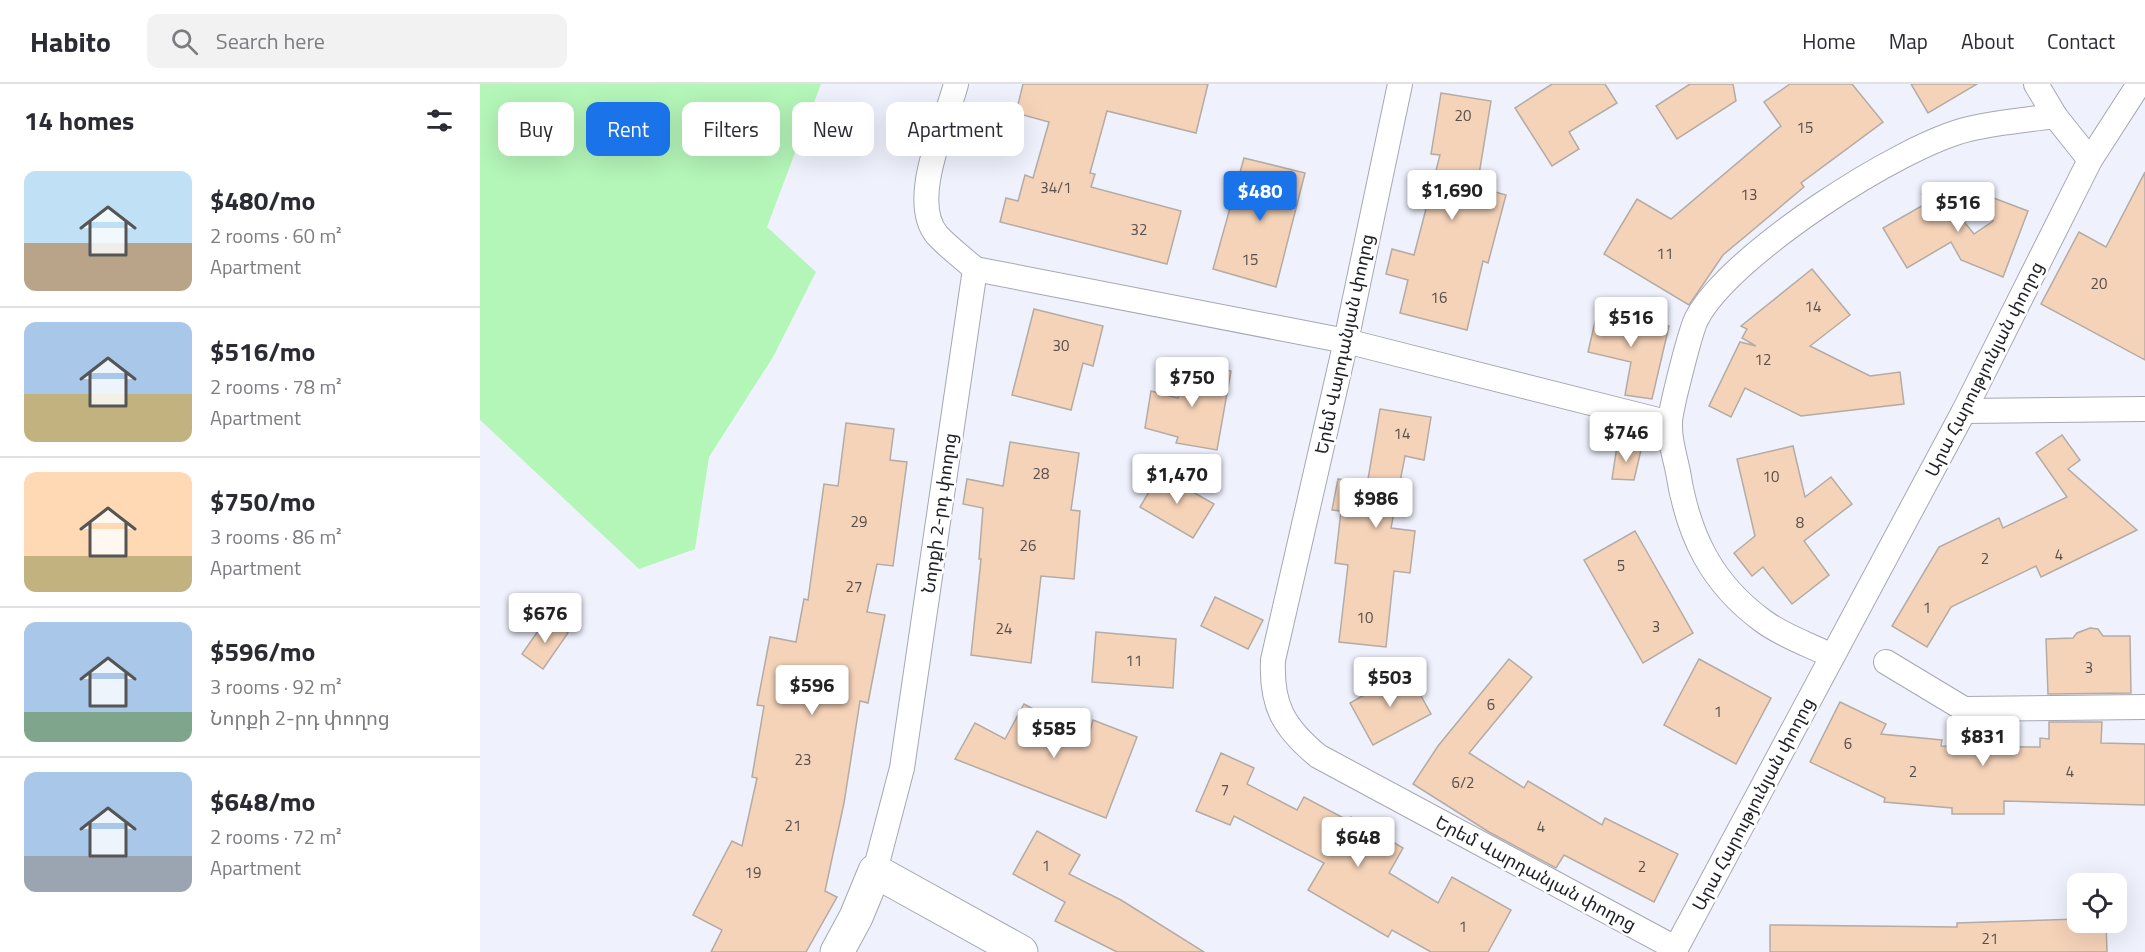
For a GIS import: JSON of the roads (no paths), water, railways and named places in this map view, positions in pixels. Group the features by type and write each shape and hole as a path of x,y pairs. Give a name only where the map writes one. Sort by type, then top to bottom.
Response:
{"street":[{"path":"956,84 930,166 926,203 936,233 975,269 1346,341 1670,423"},
{"name":"Երեմ Վարդանյան փողոց","path":"1400,84 1346,341 1273,660 1272,688 1281,714 1296,738 1318,756 1674,950"},
{"path":"2036,84 2055,116 2090,160"},
{"name":"Արա Հարությունյան փողոց","path":"1674,950 1964,411 2090,160 2139,84"},
{"path":"1832,656 1765,622 1734,597 1712,569 1695,540 1683,507 1670,423 1696,319 1718,288 1741,266 1858,180 1913,150 1968,129 2055,116"},
{"name":"Նորքի 2-րդ փողոց","path":"837,952 856,917 875,870 902,768 975,269"},
{"path":"1964,411 2145,409"},
{"path":"1886,662 1964,709 2145,707"},
{"path":"875,870 1021,952"}]}
